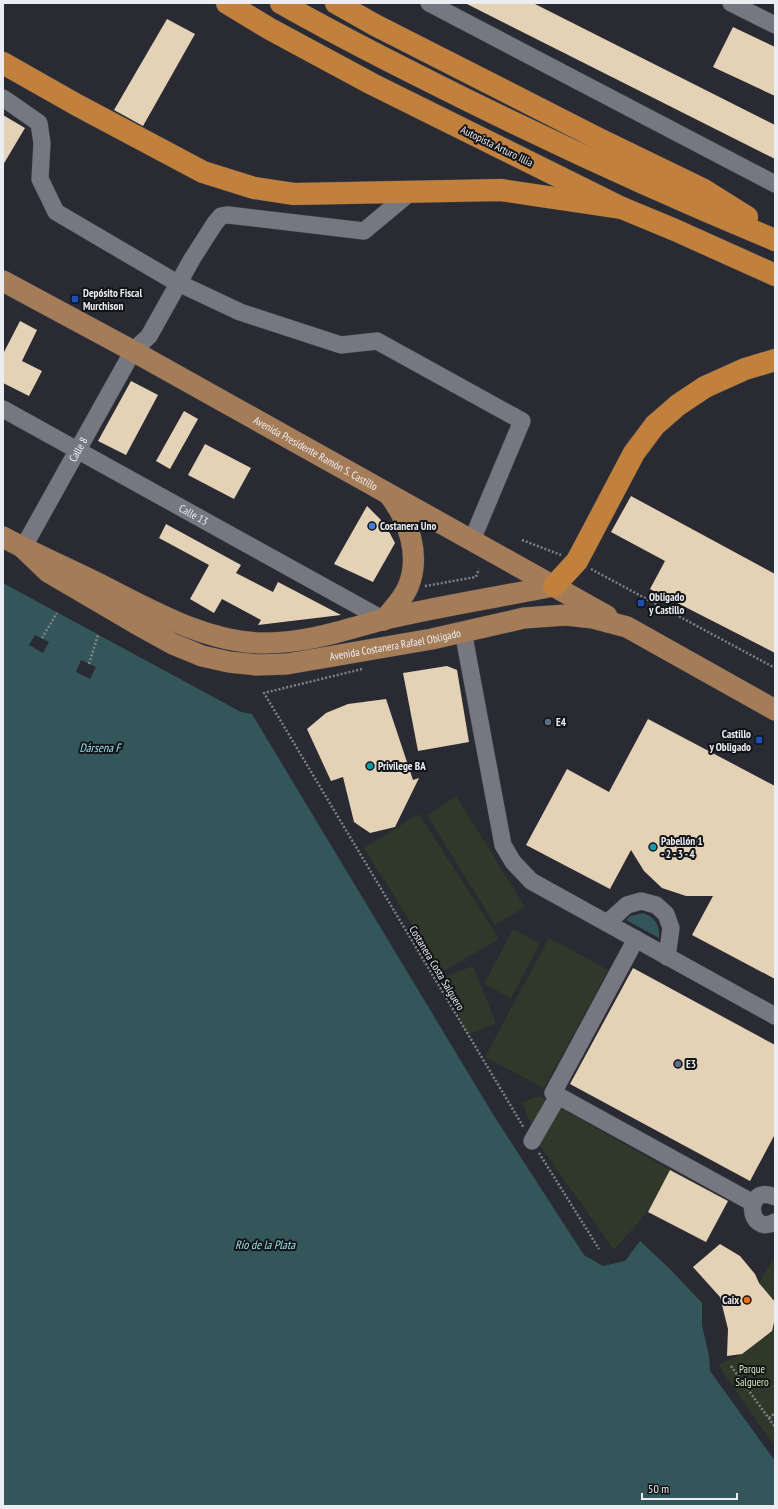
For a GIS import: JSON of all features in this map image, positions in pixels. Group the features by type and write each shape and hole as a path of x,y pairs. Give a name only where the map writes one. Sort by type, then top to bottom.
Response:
{"highway":[{"name":"Autopista Arturo Illia","path":"227,3 270,29 372,84 622,208 775,275"},
{"path":"281,3 368,50 497,115 687,203 775,240"},
{"path":"336,3 403,39 704,190 775,234"},
{"path":"3,63 77,105 196,168 218,177 254,188 294,194 501,190 622,208"},
{"path":"554,586 576,561 634,453 655,425 678,405 705,387 745,369 775,360"}],"main road":[{"name":"Avenida Presidente Ramón S. Castillo","path":"3,280 627,627"},
{"path":"384,620 408,587 412,567 413,547 408,527 400,509 387,493"},
{"name":"Avenida Costanera Rafael Obligado","path":"3,537 180,624 218,636 263,643 292,642 327,636 426,610 554,586"},
{"name":"Avenida Costanera Rafael Obligado","path":"23,548 48,572 141,627 180,647 202,656 229,662 257,665 287,664 432,639 524,618 566,615 593,618 627,627 775,710"}],"street":[{"path":"429,3 775,184"},
{"path":"731,3 775,25"},
{"path":"3,98 39,123 42,143 40,179 56,212 178,284 240,312 342,345 377,341 522,421 472,540"},
{"name":"Calle 8","path":"23,548 133,351 149,336 204,241 215,223 222,216 228,215 364,230 412,191"},
{"name":"Calle 13","path":"3,409 384,620"},
{"path":"463,632 502,845 513,862 531,881 775,1016"},
{"path":"607,923 627,905 641,901 656,905 666,914 671,928 667,957"},
{"path":"636,939 553,1094 753,1204"},
{"path":"532,1141 558,1096"},
{"path":"773,1192 760,1196 753,1204 752,1213 758,1222 767,1225 775,1222"}],"path":[{"path":"522,540 576,561 775,668"},
{"path":"421,587 476,577 479,569"},
{"path":"42,638 57,613"},
{"path":"90,664 98,635"},
{"name":"Costanera Costa Salguero","path":"365,669 264,693 532,1141 599,1249"},
{"path":"731,1366 775,1427"},
{"path":"769,1418 775,1413"}],"green space":[{"path":"456,796 525,907 495,925 427,815"},
{"path":"419,814 499,939 442,972 364,848"},
{"path":"513,929 540,944 511,998 484,984"},
{"path":"549,938 608,970 544,1088 485,1057"},
{"path":"473,966 496,1023 467,1035 444,977"},
{"path":"539,1096 670,1170 648,1211 614,1250 538,1143 522,1102"},
{"path":"775,1256 775,1302 759,1283"},
{"name":"Parque Salguero","path":"775,1318 775,1447 718,1365 742,1354 772,1331"}],"water":[{"name":"Río de la Plata","path":"3,583 241,712 252,714 494,1116 584,1255 603,1266 625,1261 640,1241 670,1269 702,1303 702,1325 709,1356 710,1371 775,1461 775,1506 3,1506"},
{"path":"643,913 654,919 658,925 659,938 626,920 630,916"}],"pier":[{"path":"35,635 49,642 43,653 29,645"},
{"path":"81,660 96,667 90,679 76,672"}],"building":[{"path":"465,3 533,3 775,125 775,159"},
{"path":"167,19 195,34 143,126 114,110"},
{"path":"733,27 775,47 775,96 713,67"},
{"path":"3,115 25,128 3,165"},
{"path":"20,321 37,330 22,361 42,371 29,396 3,383 3,354"},
{"path":"131,381 158,395 126,455 98,441"},
{"path":"184,411 198,419 170,469 156,461"},
{"path":"205,444 251,468 234,499 188,475"},
{"path":"631,496 775,574 775,653 650,589 665,561 611,532"},
{"path":"367,506 385,524 395,543 373,582 334,564"},
{"path":"166,524 241,565 236,573 273,592 278,582 341,615 258,625 261,620 222,599 214,613 190,599 209,565 159,538"},
{"path":"447,666 457,670 469,742 418,751 403,673"},
{"name":"Privilege BA","path":"386,699 413,780 419,778 395,827 370,833 354,822 343,777 331,781 307,729 326,713 348,704"},
{"name":"Pabellón 1 - 2 - 3 - 4","path":"648,719 775,786 775,979 692,935 713,896 686,896 662,888 644,871 631,850 610,889 526,845 567,769 609,792"},
{"name":"E3","path":"633,968 775,1045 775,1134 750,1181 570,1084"},
{"path":"670,1170 728,1201 706,1242 648,1212"},
{"name":"Caix","path":"720,1244 740,1256 755,1274 759,1283 775,1302 775,1318 772,1331 742,1354 727,1356 728,1329 720,1297 693,1267"}],"place":[{"name":"Depósito Fiscal Murchison","path":"75,299"},
{"name":"Costanera Uno","path":"372,526"},
{"name":"Obligado y Castillo","path":"641,603"},
{"name":"E4","path":"548,722"},
{"name":"Castillo y Obligado","path":"759,740"},
{"name":"Privilege BA","path":"370,766"},
{"name":"Pabellón 1 - 2 - 3 - 4","path":"653,847"},
{"name":"E3","path":"678,1064"},
{"name":"Caix","path":"747,1300"}],"water label":[{"name":"Dársena F","path":"100,747"}]}
